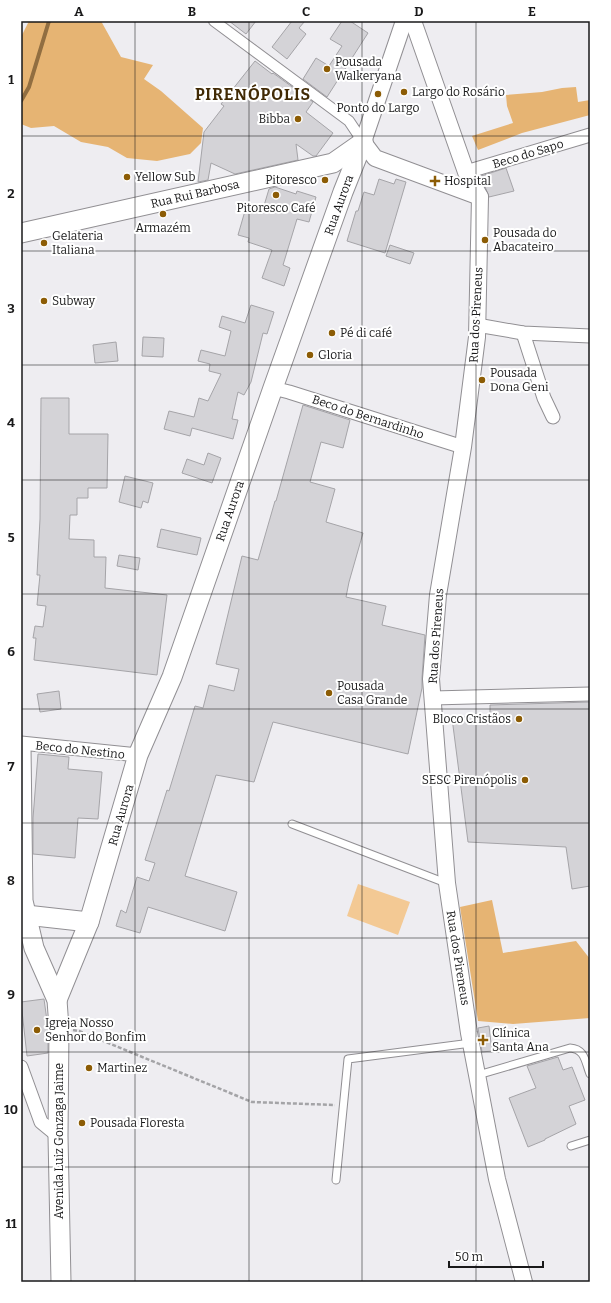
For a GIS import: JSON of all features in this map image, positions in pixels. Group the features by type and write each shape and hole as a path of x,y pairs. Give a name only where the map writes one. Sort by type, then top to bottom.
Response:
{"main road":[{"name":"Rua Rui Barbosa","path":"21,233 333,163 363,142"},
{"name":"Rua Aurora","path":"57,1000 90,922 138,755 172,677 273,388 343,192 363,142"},
{"path":"333,163 340,168 345,175 343,192"},
{"path":"21,747 23,901 25,921 34,948 57,1000"},
{"path":"25,921 90,922"},
{"name":"Avenida Luiz Gonzaga Jaime","path":"57,1000 59,1028 58,1136 61,1282"}],"street":[{"path":"214,21 348,121 375,158 480,197"},
{"name":"Rua Aurora","path":"363,142 404,21"},
{"path":"413,21 466,172 480,197"},
{"name":"Beco do Sapo","path":"466,172 590,135"},
{"name":"Rua dos Pireneus","path":"480,197 478,325 463,447 438,595 431,679 447,883 471,1044 497,1179 524,1282"},
{"path":"478,325 523,333 590,336"},
{"path":"523,333 544,398 553,417"},
{"name":"Beco do Bernardinho","path":"273,388 463,447"},
{"path":"432,698 590,694"},
{"name":"Beco do Nestino","path":"21,743 138,755"},
{"path":"21,1067 41,1122 58,1136"}],"lane":[{"path":"292,824 447,883"},
{"path":"336,1180 348,1059 471,1044"},
{"path":"478,1075 570,1048 577,1049 582,1052 590,1074"},
{"path":"571,1146 590,1140"}],"path":[{"path":"59,1028 79,1031 252,1102 344,1105"}],"shaded area":[{"path":"29,21 101,21 121,57 153,65 144,79 161,91 203,128 201,143 190,154 157,161 127,158 108,147 81,142 54,126 31,128 21,124 21,37"},
{"path":"576,87 578,102 590,100 590,115 522,133 478,150 472,136 513,123 507,106 506,95"},
{"path":"358,884 410,902 398,935 347,916"},
{"path":"492,900 503,953 576,941 590,959 590,1018 513,1024 478,1021 460,907"}],"building":[{"path":"229,21 256,21 246,34"},
{"path":"292,21 305,21 299,28 306,34 287,59 272,47"},
{"path":"342,21 350,21 368,33 327,97 303,79 316,58 329,66 342,46 330,39"},
{"path":"255,61 313,102 306,112 333,133 316,156 313,156 296,144 298,160 235,174 211,163 208,180 198,182 204,132 224,106 221,104"},
{"path":"506,168 514,191 489,197 481,176"},
{"path":"379,179 394,184 396,179 406,182 385,253 347,241 356,211 358,211 364,192 374,195"},
{"path":"275,187 296,194 297,191 316,197 309,222 297,219 283,265 290,268 284,286 262,278 272,250 248,242 249,238 238,235 247,204 263,209 269,189"},
{"path":"390,245 414,253 410,264 386,256"},
{"path":"251,305 274,312 267,334 263,333 251,382 244,395 238,392 232,419 238,420 233,439 192,428 190,436 164,429 169,411 194,417 199,398 208,401 221,374 209,371 210,364 198,361 201,350 225,356 231,331 219,327 222,316 245,323"},
{"path":"143,337 164,338 163,357 142,356"},
{"path":"116,342 118,361 95,363 93,345"},
{"path":"41,398 69,398 69,434 108,434 107,488 88,488 88,498 77,498 77,515 70,515 69,539 94,540 94,557 106,557 105,588 167,595 157,675 34,660 36,638 33,638 35,626 43,627 46,606 37,605 40,575 37,575 40,519"},
{"path":"303,405 350,420 343,448 321,442 310,482 335,489 326,522 363,533 346,597 386,606 382,625 425,635 422,688 408,754 273,722 254,782 216,775 185,876 237,892 225,931 148,907 140,933 116,926 121,910 126,913 137,877 149,881 155,863 145,860 167,790 169,791 195,706 203,708 209,685 234,691 239,669 216,664 242,556 258,560"},
{"path":"208,453 221,458 212,483 182,473 187,459 204,465"},
{"path":"125,476 153,483 148,503 143,501 141,508 119,502"},
{"path":"161,529 201,538 197,555 157,547"},
{"path":"119,555 140,558 138,570 117,566"},
{"path":"59,691 61,709 40,712 37,694"},
{"name":"SESC Pirenópolis","path":"590,702 590,886 572,889 566,847 468,842 452,718 490,715 490,705"},
{"path":"38,754 69,757 68,769 102,772 98,819 78,818 75,858 33,854 33,818"},
{"name":"Igreja Nosso Senhor do Bonfim","path":"44,999 48,1028 48,1053 27,1056 21,1002"},
{"name":"Clínica Santa Ana","path":"489,1026 492,1051 482,1052 478,1028"},
{"path":"558,1057 563,1070 572,1067 585,1100 569,1106 576,1124 528,1147 509,1098 536,1088 527,1066"}],"waterway":[{"path":"21,101 29,87 49,21"}],"place":[{"name":"Pousada Walkeryana","path":"327,69"},
{"name":"Largo do Rosário","path":"404,92"},
{"name":"Ponto do Largo","path":"378,94"},
{"name":"Bibba","path":"298,119"},
{"name":"Yellow Sub","path":"127,177"},
{"name":"Pitoresco","path":"325,180"},
{"name":"Hospital","path":"435,181"},
{"name":"Pitoresco Café","path":"276,195"},
{"name":"Armazém","path":"163,214"},
{"name":"Pousada do Abacateiro","path":"485,240"},
{"name":"Gelateria Italiana","path":"44,243"},
{"name":"Subway","path":"44,301"},
{"name":"Pé di café","path":"332,333"},
{"name":"Gloria","path":"310,355"},
{"name":"Pousada Dona Geni","path":"482,380"},
{"name":"Pousada Casa Grande","path":"329,693"},
{"name":"Bloco Cristãos","path":"519,719"},
{"name":"SESC Pirenópolis","path":"525,780"},
{"name":"Igreja Nosso Senhor do Bonfim","path":"37,1030"},
{"name":"Clínica Santa Ana","path":"483,1040"},
{"name":"Martinez","path":"89,1068"},
{"name":"Pousada Floresta","path":"82,1123"}],"district":[{"name":"PIRENÓPOLIS","path":"253,94"}]}
